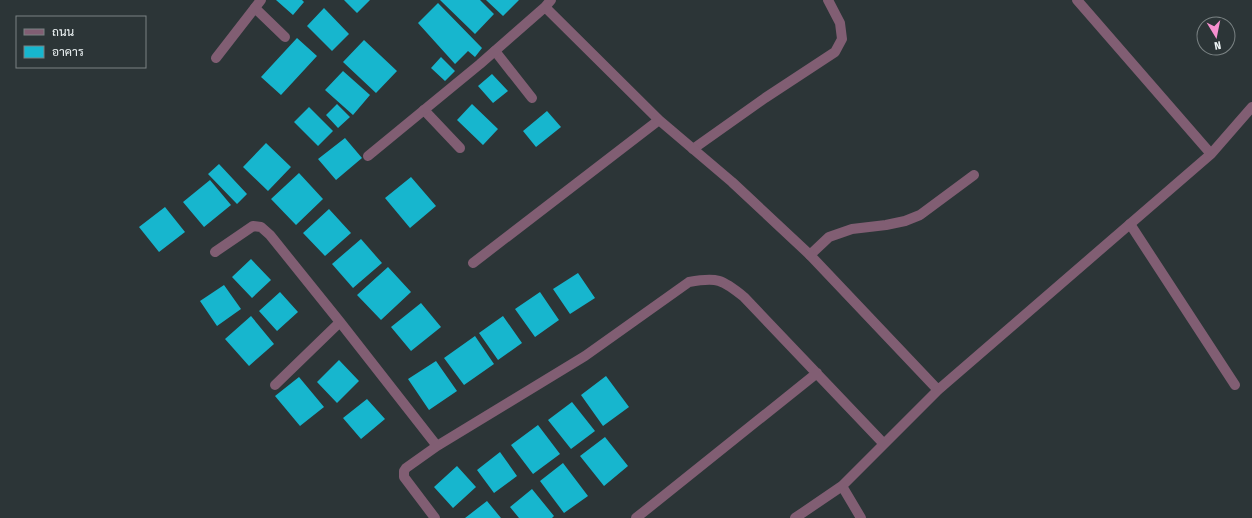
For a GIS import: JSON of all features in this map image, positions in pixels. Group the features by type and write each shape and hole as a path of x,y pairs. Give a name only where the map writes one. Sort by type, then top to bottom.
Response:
{"street":[{"path":"693,149 765,98 835,52 842,39 840,23 828,0"},
{"path":"1077,0 1211,154"},
{"path":"368,156 495,51 548,3 659,120 732,182 810,255 938,390"},
{"path":"216,58 258,4 285,37"},
{"path":"495,51 532,98"},
{"path":"795,518 842,486 938,390 1211,154 1252,107"},
{"path":"424,110 460,148"},
{"path":"473,263 659,120"},
{"path":"810,255 829,237 852,229 886,225 905,221 920,215 974,175"},
{"path":"1130,224 1235,385"},
{"path":"215,252 253,226 261,227 270,235 340,322 437,446"},
{"path":"435,518 404,477 406,468 410,464 437,446 586,356 689,282 706,279 722,281 730,285 744,297 884,444"},
{"path":"275,385 340,322"},
{"path":"636,518 817,373"},
{"path":"842,486 861,518"}],"building":[{"path":"276,0 302,0 304,2 293,15"},
{"path":"344,0 370,0 357,13"},
{"path":"440,0 480,0 494,14 475,34"},
{"path":"486,0 519,0 503,16"},
{"path":"438,3 482,48 475,57 468,51 455,64 418,23"},
{"path":"324,8 349,34 332,51 307,26"},
{"path":"297,38 317,56 281,95 261,77"},
{"path":"364,40 397,71 376,93 343,62"},
{"path":"441,57 455,71 445,81 431,68"},
{"path":"343,71 370,95 353,115 325,90"},
{"path":"492,74 508,91 493,103 478,86"},
{"path":"337,104 350,117 338,128 326,115"},
{"path":"472,104 498,129 483,145 457,120"},
{"path":"309,107 333,131 318,146 294,122"},
{"path":"547,111 561,127 536,147 523,131"},
{"path":"345,138 362,158 336,180 318,159"},
{"path":"266,143 291,167 268,191 243,167"},
{"path":"219,164 247,194 237,204 208,174"},
{"path":"299,173 323,199 296,225 271,199"},
{"path":"411,177 436,206 410,228 385,198"},
{"path":"210,180 231,205 204,227 183,202"},
{"path":"165,207 185,232 159,252 139,227"},
{"path":"329,209 351,233 325,256 303,233"},
{"path":"361,239 382,263 353,288 332,264"},
{"path":"251,259 271,280 252,298 232,277"},
{"path":"388,267 411,292 381,320 357,295"},
{"path":"578,273 595,298 570,314 553,289"},
{"path":"224,285 241,309 217,326 200,301"},
{"path":"280,292 298,312 277,331 259,311"},
{"path":"540,292 559,320 535,337 515,309"},
{"path":"421,303 441,327 411,351 391,327"},
{"path":"251,316 274,344 249,366 225,339"},
{"path":"503,316 522,343 498,360 479,333"},
{"path":"475,336 494,364 464,385 444,358"},
{"path":"339,360 359,381 337,403 317,382"},
{"path":"436,361 457,391 429,410 408,379"},
{"path":"606,376 629,407 603,426 581,395"},
{"path":"299,377 324,407 300,426 275,396"},
{"path":"367,399 385,419 361,439 343,418"},
{"path":"572,402 595,431 571,449 548,420"},
{"path":"538,425 560,454 533,474 511,445"},
{"path":"605,437 628,466 604,486 580,456"},
{"path":"500,452 517,476 494,493 477,470"},
{"path":"563,463 588,496 564,513 540,481"},
{"path":"457,466 476,487 453,508 434,487"},
{"path":"532,489 554,516 552,518 519,518 510,507"},
{"path":"487,501 501,518 465,518"}]}
